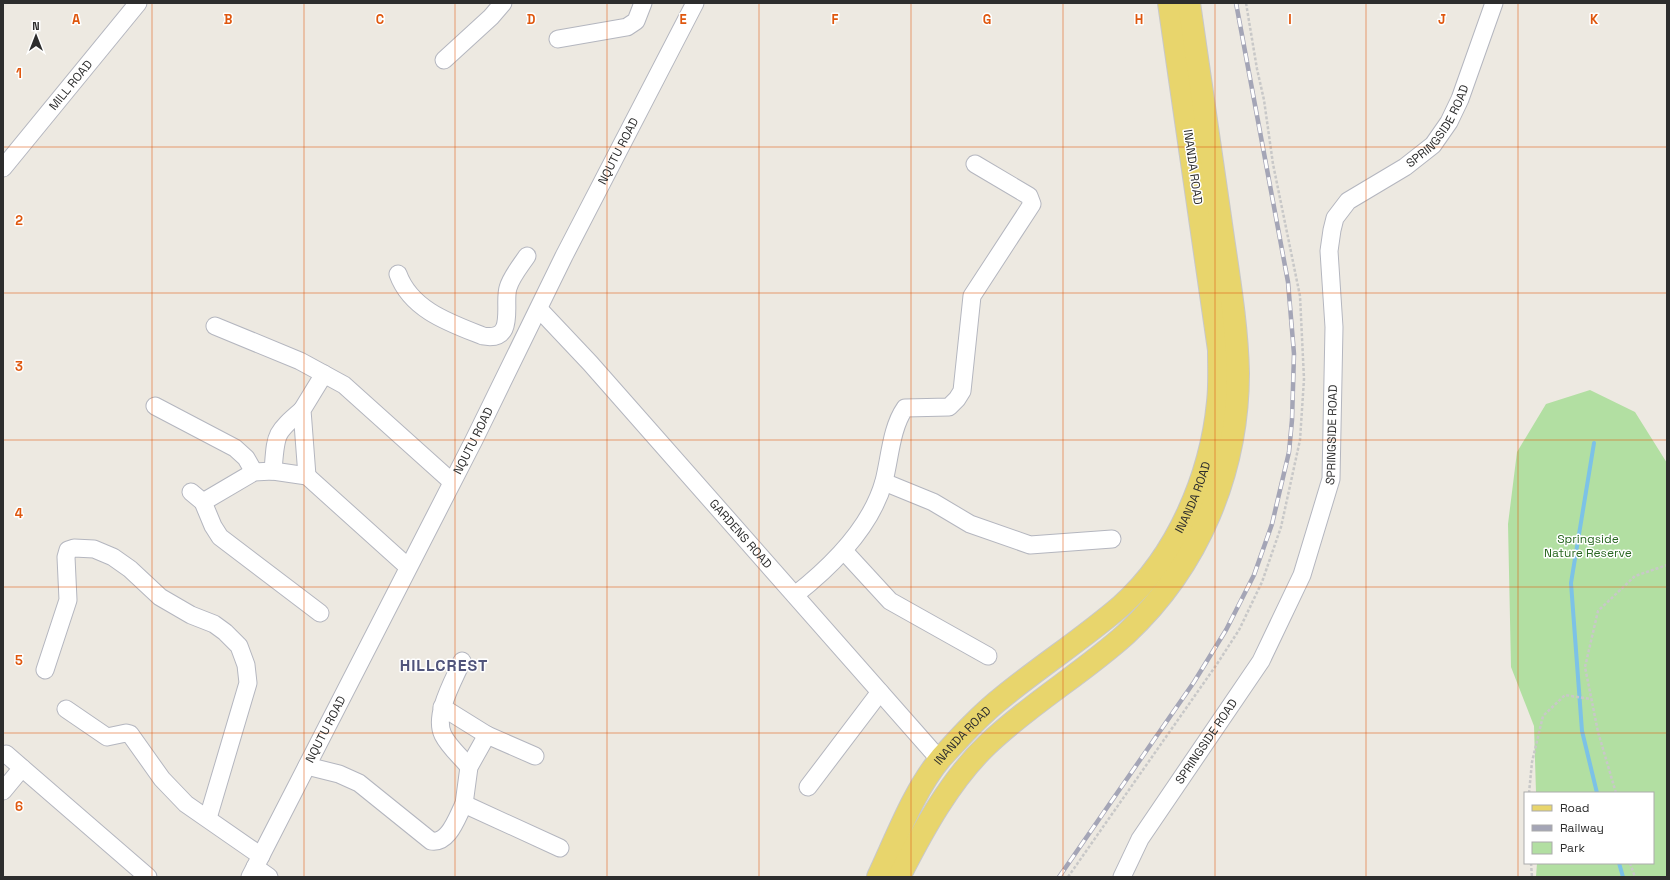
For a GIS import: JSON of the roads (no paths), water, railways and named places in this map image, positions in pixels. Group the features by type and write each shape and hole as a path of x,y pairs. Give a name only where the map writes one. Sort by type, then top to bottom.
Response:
{"main road":[{"name":"INANDA ROAD","path":"878,877 919,792 940,760 972,725 1004,696 1080,639 1123,604 1156,565 1176,534 1187,514 1204,470 1210,448 1218,403 1219,350 1169,3"},
{"name":"INANDA ROAD","path":"899,877 937,809 962,774 987,745 1011,724 1126,634 1158,600 1180,570 1198,540 1218,496 1233,441 1238,394 1237,353 1224,249 1189,3"}],"street":[{"name":"MILL ROAD","path":"3,168 138,3"},
{"path":"444,60 491,17 503,3"},
{"path":"558,39 627,27 636,21 643,3"},
{"name":"NQUTU ROAD","path":"255,867 452,482 512,334 540,309 564,256 695,3"},
{"name":"SPRINGSIDE ROAD","path":"1122,877 1140,839 1261,660 1302,575 1331,479 1334,327 1329,251 1335,218 1348,201 1405,167 1433,145 1449,122 1460,98 1494,3"},
{"path":"795,595 844,551 874,510 884,482 898,417 905,408 949,407 958,399 962,391 972,296 1032,204 1029,196 975,164"},
{"path":"398,274 402,284 412,297 433,314 487,336 512,334 508,317 508,286 527,256"},
{"name":"GARDENS ROAD","path":"540,309 590,363 940,760"},
{"path":"215,326 300,361 344,385 452,482"},
{"path":"273,470 275,442 280,430 302,410 324,374"},
{"path":"154,406 235,448 246,458 254,472"},
{"path":"302,410 307,476"},
{"path":"320,613 220,537 212,526 197,497 254,472 273,470 307,476 408,567"},
{"path":"884,482 933,502 970,524 1030,545 1112,539"},
{"path":"45,670 68,600 66,557 68,550 74,548 94,549 113,557 130,569 160,597 191,615 214,624 234,639 243,654 248,684 208,818"},
{"path":"844,551 890,601 988,656"},
{"path":"462,661 442,707 443,735 469,767"},
{"path":"808,787 880,692"},
{"path":"442,707 487,735 536,756"},
{"path":"66,709 107,737 126,733 130,734 168,787 186,804 243,842 255,867 269,877"},
{"path":"307,766 339,774 359,783 431,841 439,841 447,836 464,804 469,767 487,735"},
{"path":"3,755 6,754 148,877"},
{"path":"3,791 22,768"},
{"path":"464,804 560,848"}],"waterway":[{"path":"1594,443 1571,583 1582,731 1597,792"},
{"path":"1619,864 1623,877"}],"railway":[{"path":"1059,877 1194,682 1226,630 1254,575 1272,524 1289,452 1292,420 1294,354 1288,282 1236,3"}],"district":[{"name":"HILLCREST","path":"444,665"}],"park label":[{"name":"Springside Nature Reserve","path":"1588,546"}]}
